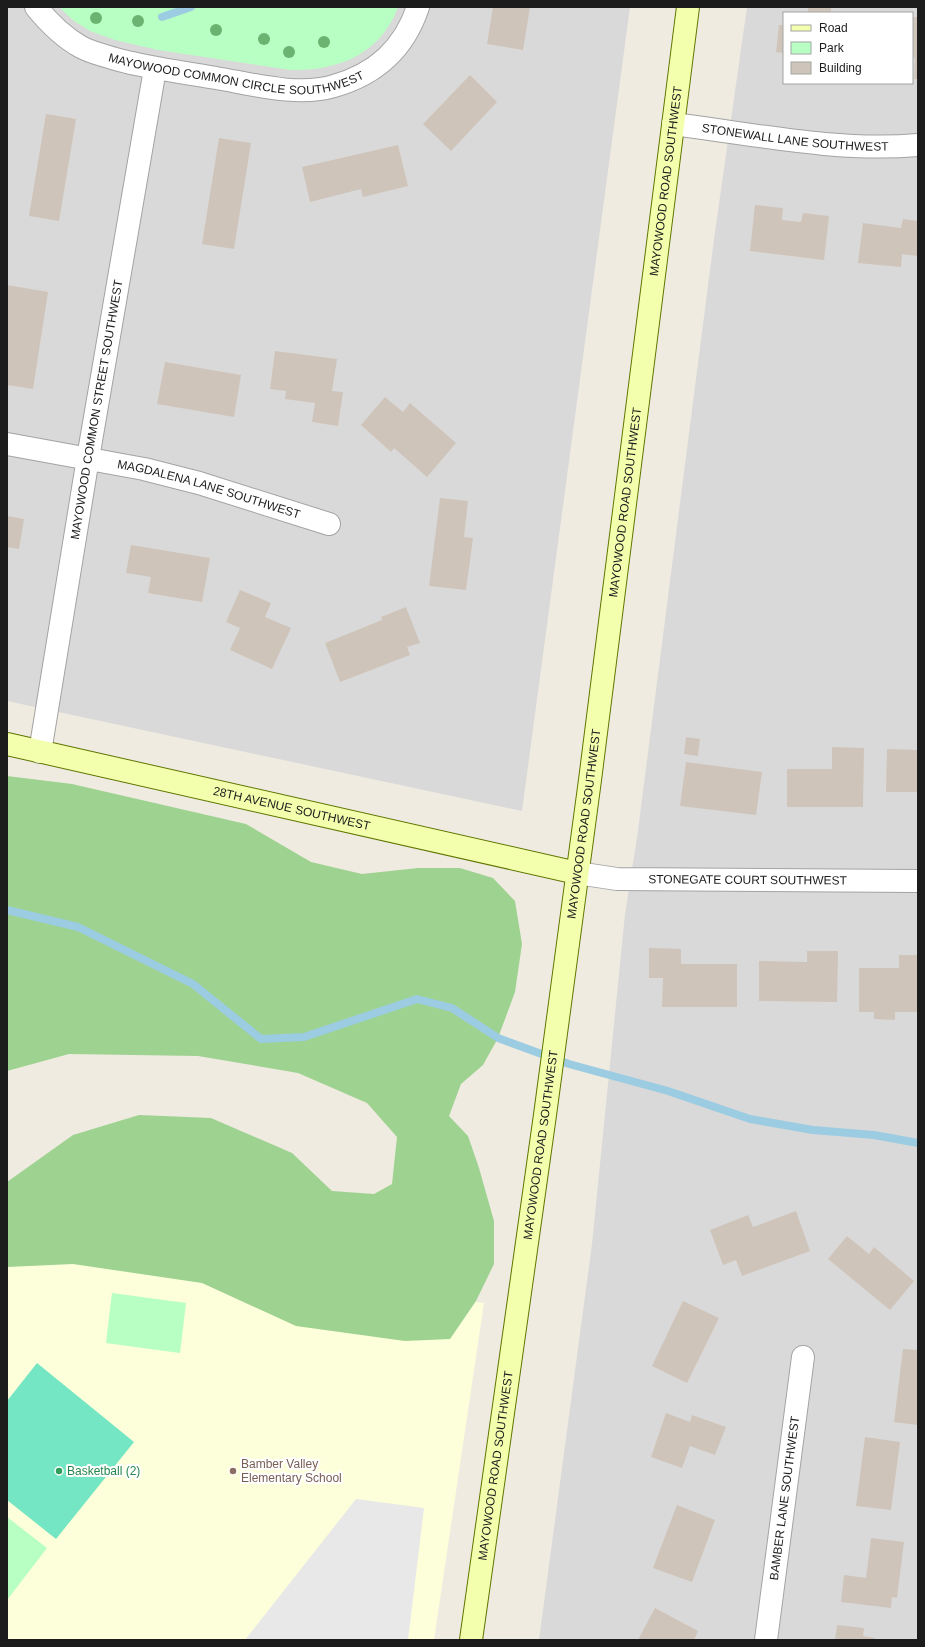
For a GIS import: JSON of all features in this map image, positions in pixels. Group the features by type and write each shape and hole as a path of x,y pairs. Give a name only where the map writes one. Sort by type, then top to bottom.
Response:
{"street":[{"name":"MAYOWOOD COMMON CIRCLE SOUTHWEST","path":"36,7 62,36 82,48 109,58 156,69 290,89 313,90 332,87 372,70 391,54 406,34 418,7"},
{"name":"MAYOWOOD ROAD SOUTHWEST","path":"471,1640 578,873 688,7"},
{"name":"MAYOWOOD COMMON STREET SOUTHWEST","path":"40,752 88,458 156,69"},
{"name":"STONEWALL LANE SOUTHWEST","path":"673,124 844,146 896,147 918,145"},
{"name":"MAGDALENA LANE SOUTHWEST","path":"7,444 144,469 199,483 329,524"},
{"name":"28TH AVENUE SOUTHWEST","path":"7,744 578,873"},
{"name":"STONEGATE COURT SOUTHWEST","path":"578,873 617,878 918,881"},
{"name":"BAMBER LANE SOUTHWEST","path":"766,1640 803,1357"}],"shaded area":[{"path":"7,7 630,7 522,811 7,701"},
{"path":"747,7 918,7 918,1640 539,1640 592,1244 625,914 637,838 714,239"},
{"name":"Bamber Valley Elementary School","path":"7,1236 484,1303 434,1640 7,1640"},
{"path":"356,1499 424,1508 408,1640 245,1640"}],"green space":[{"path":"59,7 398,7 381,37 369,48 356,56 341,63 325,67 308,70 291,70 158,50 115,40 90,31 74,21"},
{"path":"7,776 72,784 246,824 311,862 362,874 418,868 460,868 493,878 515,901 522,944 515,992 498,1038 483,1065 461,1084 449,1116 468,1136 494,1221 494,1264 476,1301 450,1339 405,1341 296,1326 202,1283 73,1264 7,1267 7,1182 73,1135 139,1115 211,1118 292,1153 332,1191 374,1194 392,1184 397,1137 367,1103 298,1073 198,1056 69,1054 7,1071"},
{"path":"112,1293 186,1303 180,1353 106,1343"},
{"name":"Basketball (2)","path":"37,1363 134,1442 56,1539 7,1500 7,1401"},
{"path":"7,1517 47,1548 7,1600"}],"building":[{"path":"493,7 530,7 523,50 487,44"},
{"path":"808,7 831,7 831,12 808,12"},
{"path":"913,17 918,17 918,79 914,79 915,58 913,58"},
{"path":"779,25 783,25 783,53 776,52"},
{"path":"470,75 497,102 451,151 423,124"},
{"path":"46,114 76,119 59,221 29,216"},
{"path":"219,138 251,143 234,249 202,244"},
{"path":"398,145 408,186 363,197 361,189 310,202 302,167"},
{"path":"755,205 783,208 782,220 801,222 803,213 829,216 824,260 750,251"},
{"path":"903,219 918,221 918,256 902,254 901,267 858,263 863,223 901,228"},
{"path":"7,285 48,292 33,389 7,385"},
{"path":"275,351 337,359 332,391 343,392 338,426 312,422 315,403 285,399 286,391 270,389"},
{"path":"165,362 241,375 234,417 157,404"},
{"path":"385,397 403,412 410,403 456,443 427,477 394,448 391,452 361,425"},
{"path":"440,498 468,501 464,537 473,538 466,590 429,586"},
{"path":"7,516 24,519 19,549 7,547"},
{"path":"131,545 210,558 202,602 148,593 151,577 126,573"},
{"path":"240,590 271,603 265,617 291,628 272,669 230,650 240,628 226,622"},
{"path":"406,607 420,643 407,647 410,655 340,682 325,643 382,620 381,617"},
{"path":"686,737 700,739 698,756 684,754"},
{"path":"832,747 864,748 863,807 787,807 787,769 832,769"},
{"path":"887,749 918,750 918,792 886,792"},
{"path":"686,762 762,772 756,815 680,806"},
{"path":"649,948 681,949 681,964 737,964 737,1007 662,1007 663,978 649,978"},
{"path":"807,951 838,951 837,1002 759,1001 759,961 807,962"},
{"path":"899,955 918,955 918,1012 895,1012 895,1020 874,1019 874,1012 859,1012 859,968 899,968"},
{"path":"796,1211 810,1251 742,1276 736,1260 723,1265 710,1230 748,1215 753,1227"},
{"path":"847,1236 869,1254 874,1247 914,1281 890,1310 828,1259"},
{"path":"683,1301 719,1318 687,1383 652,1366"},
{"path":"903,1349 918,1350 918,1425 894,1422"},
{"path":"666,1413 690,1422 692,1415 726,1427 715,1455 690,1446 682,1468 651,1457"},
{"path":"865,1437 900,1442 891,1510 856,1506"},
{"path":"677,1505 715,1520 692,1582 653,1568"},
{"path":"871,1538 904,1542 897,1598 892,1597 891,1608 841,1602 844,1575 866,1578"},
{"path":"655,1608 698,1631 694,1640 638,1640"},
{"path":"837,1625 864,1628 863,1636 875,1638 875,1640 835,1640"}],"waterway":[{"path":"162,17 191,7"},
{"path":"7,910 78,927 193,984 261,1039 304,1037 417,999 452,1008 498,1038 569,1064 668,1091 750,1119 813,1130 874,1135 918,1143"}],"place":[{"name":"Basketball (2)","path":"59,1471"},
{"name":"Bamber Valley Elementary School","path":"233,1471"}]}
